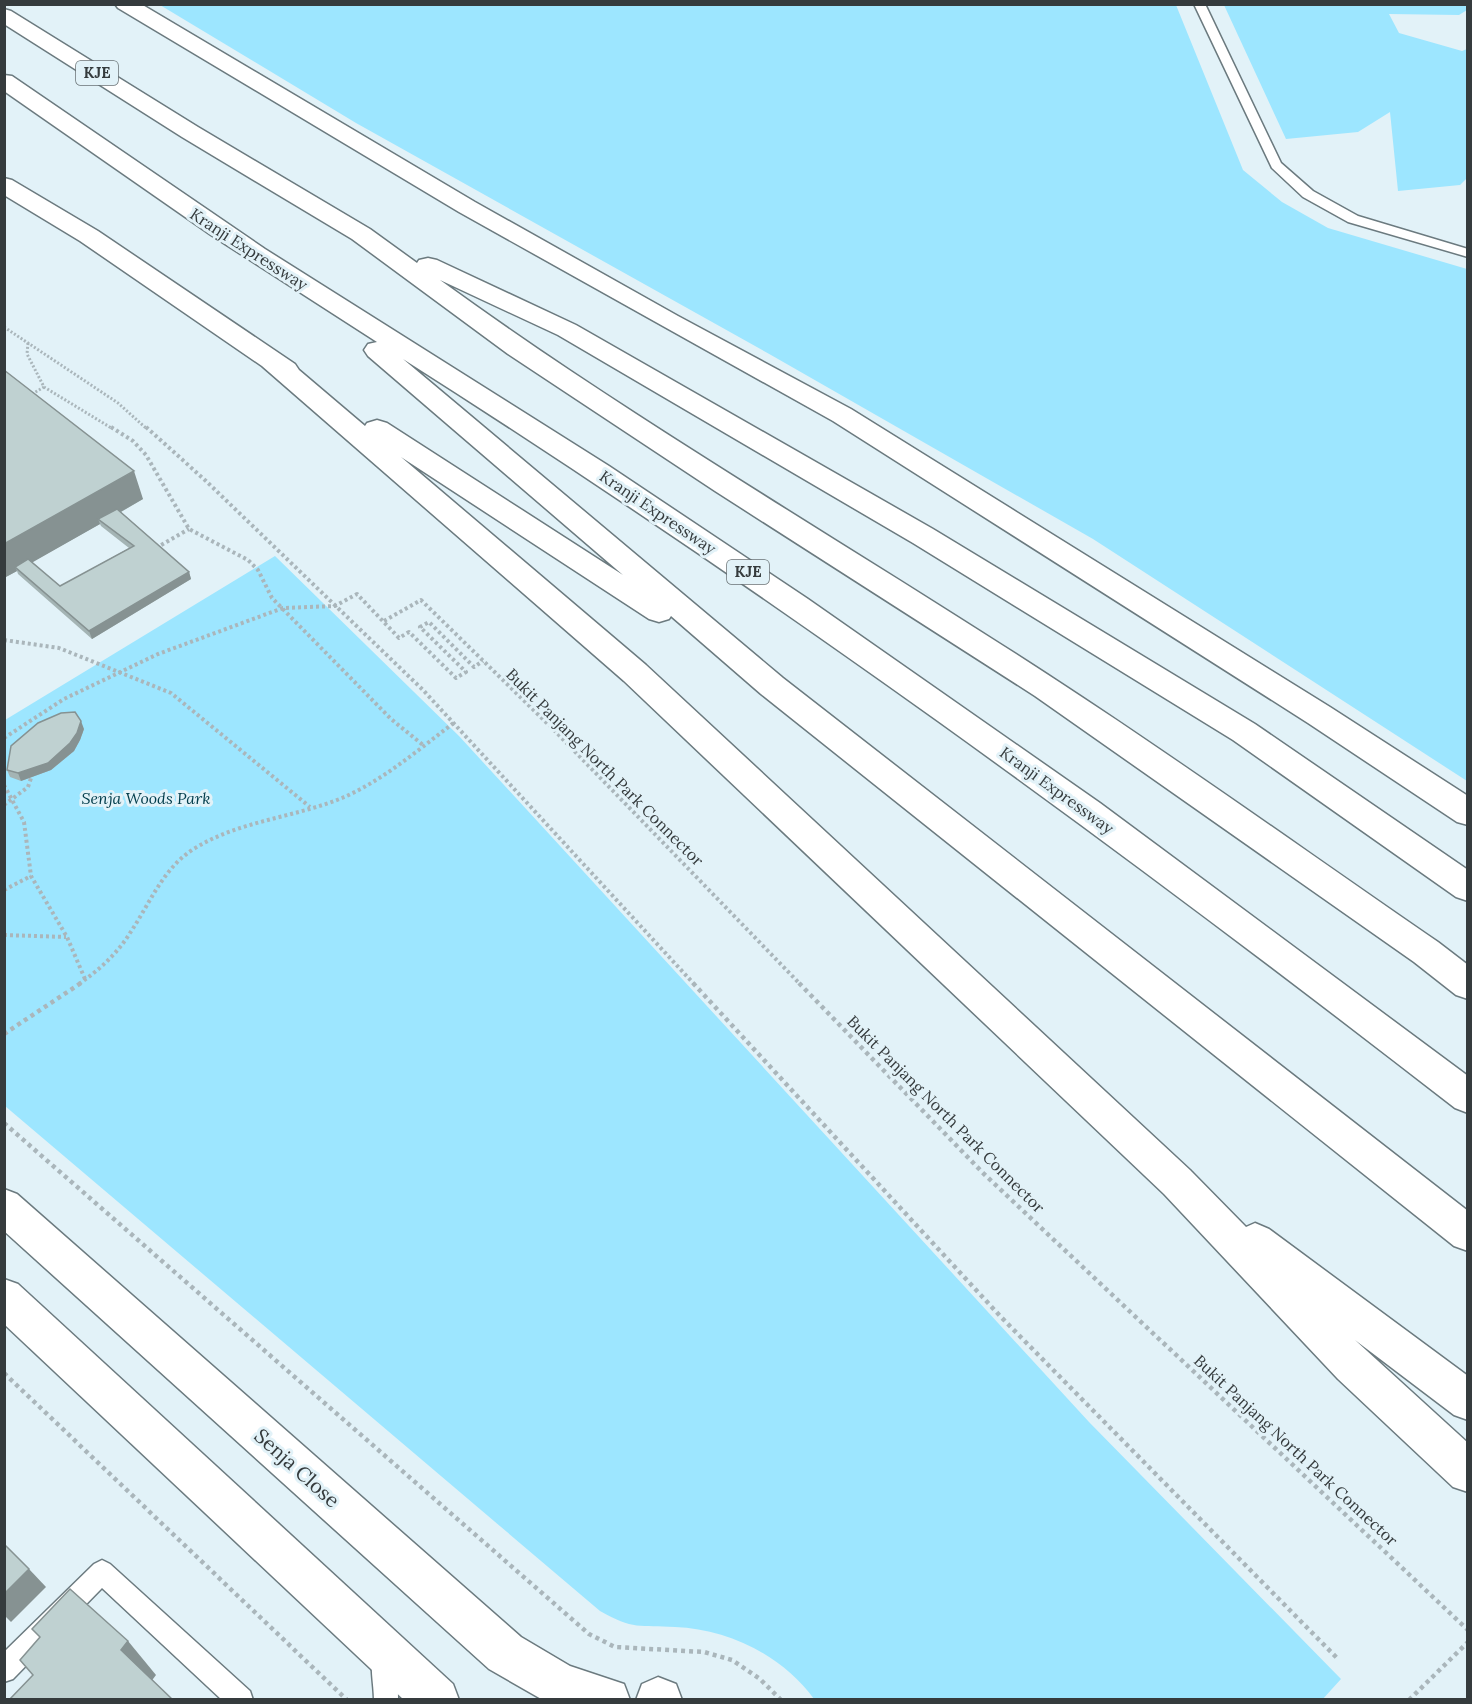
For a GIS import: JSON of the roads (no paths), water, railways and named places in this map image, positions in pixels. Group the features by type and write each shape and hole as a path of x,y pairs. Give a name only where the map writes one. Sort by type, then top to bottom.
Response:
{"main road":[{"path":"125,4 467,207 842,415 1319,715 1467,813"},
{"name":"KJE","path":"4,15 190,132 361,234 526,354 725,485 1047,688 1426,952 1467,985"},
{"name":"Kranji Expressway","path":"4,81 173,199 291,277 482,396 687,531 953,714 1356,1011 1467,1097"},
{"path":"4,185 89,236 269,358 772,686"},
{"path":"361,234 567,330 923,536 1244,732 1467,888"},
{"path":"291,277 772,686 1082,928 1467,1234"},
{"path":"269,358 635,672 1177,1182 1352,1365 1467,1472"},
{"path":"1177,1182 1467,1401"},
{"name":"Senja Close","path":"4,1206 505,1653 550,1681 577,1693 608,1700"},
{"path":"4,1297 437,1700"}],"lane":[{"path":"1199,4 1276,165 1308,194 1353,219 1467,253"},
{"path":"4,1670 102,1572 241,1700"},
{"path":"379,1646 386,1673 386,1700"}],"park label":[{"name":"Senja Woods Park","path":"146,798"}]}
